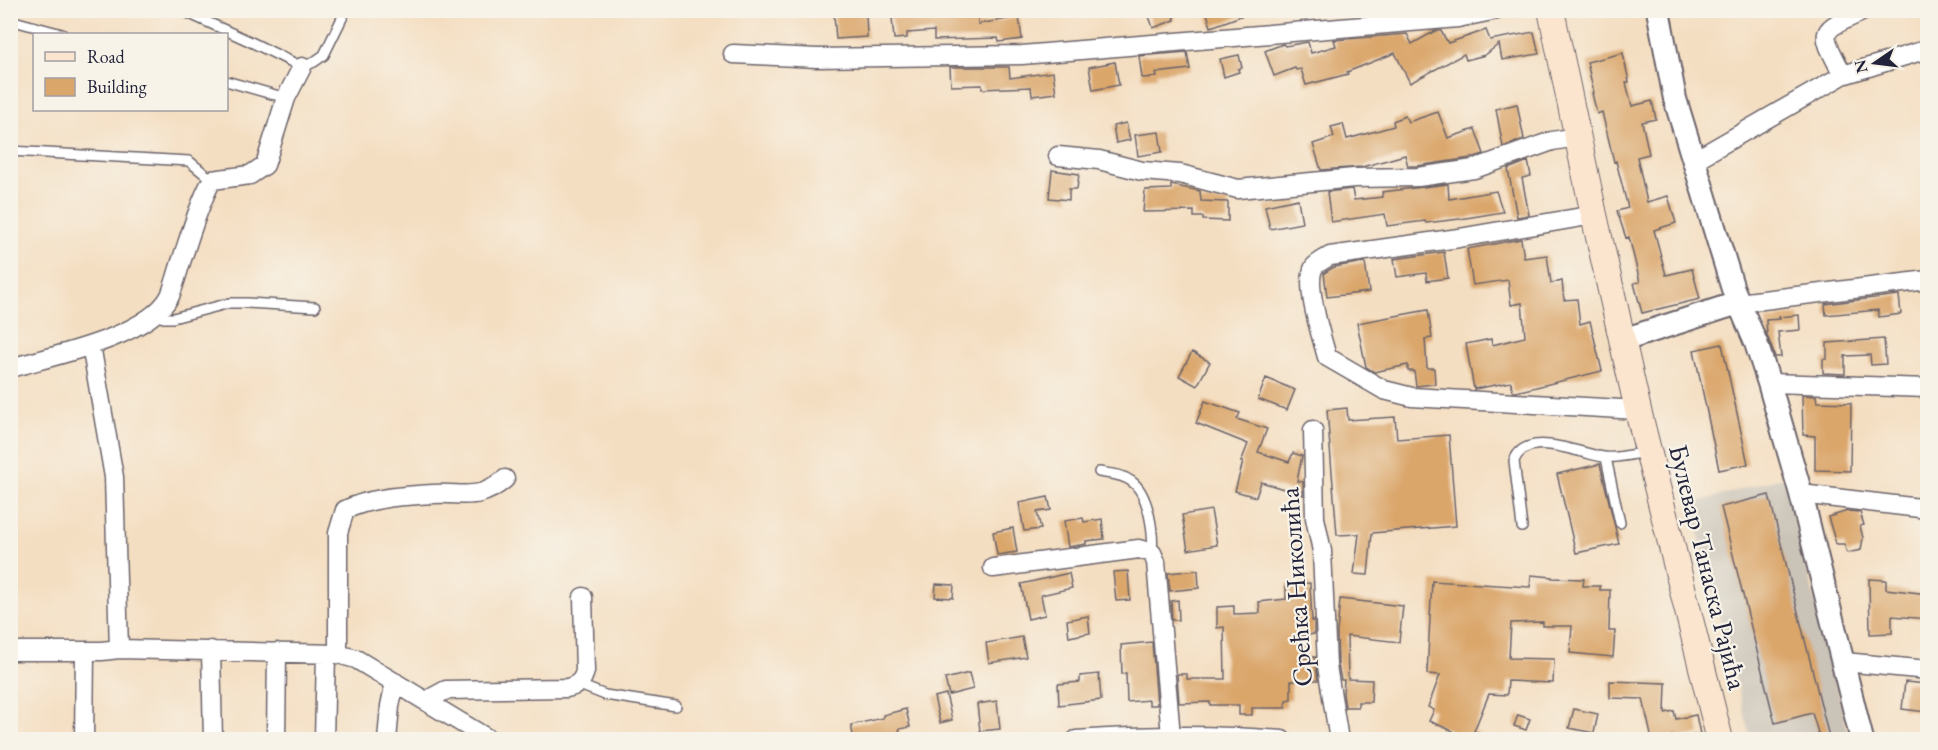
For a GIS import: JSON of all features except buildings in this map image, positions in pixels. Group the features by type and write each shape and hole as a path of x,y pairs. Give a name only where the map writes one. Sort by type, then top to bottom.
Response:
{"main road":[{"name":"Булевар Танаска Рајића","path":"1551,10 1638,410 1720,740"}],"street":[{"path":"734,54 817,58 1022,55 1497,10"},
{"path":"1658,10 1675,99 1738,303 1756,343 1769,383 1801,494 1862,740"},
{"path":"1843,75 1826,41 1827,33 1832,25 1866,10"},
{"path":"1693,161 1843,75 1928,48"},
{"path":"10,368 92,345 155,315 170,296 199,208 212,180 250,175 265,165 286,98 302,67"},
{"path":"1058,156 1099,160 1142,171 1180,174 1238,189 1354,178 1418,177 1474,169 1552,141 1577,136"},
{"path":"1594,215 1459,238 1330,256 1315,266 1312,275 1313,306 1327,357 1384,390 1412,398 1638,410"},
{"path":"1623,340 1738,303 1928,280"},
{"path":"92,345 114,477 119,648"},
{"path":"1769,383 1928,388"},
{"name":"Срећка Николића","path":"1313,430 1315,518 1322,552 1328,666 1339,740"},
{"path":"324,740 332,654 338,533 345,510 360,502 435,494 474,495 492,490 505,479"},
{"path":"1801,494 1928,508"},
{"path":"993,568 1139,549 1152,553 1156,562 1171,736"},
{"path":"428,702 433,696 446,690 567,688 578,684 585,671 583,597"},
{"path":"10,651 85,651 119,648 332,654 356,659 490,740"},
{"path":"211,650 213,740"},
{"path":"84,740 85,651"},
{"path":"276,740 277,652"},
{"path":"1844,662 1928,670"},
{"path":"387,740 395,682"},
{"path":"1076,740 1223,735 1282,740"}],"lane":[{"path":"181,10 302,67 324,55 346,10"},
{"path":"10,20 58,33"},
{"path":"228,82 286,98"},
{"path":"10,151 189,161 212,180"},
{"path":"155,315 173,318 230,303 315,307"},
{"path":"1522,527 1514,461 1516,455 1528,446 1542,443 1606,458 1649,452"},
{"path":"1606,458 1620,523"},
{"path":"1099,472 1124,476 1138,487 1149,517 1153,539 1152,553"},
{"path":"578,684 605,695 676,706"}],"shaded area":[{"path":"1784,477 1850,739 1751,739 1691,504"}]}
